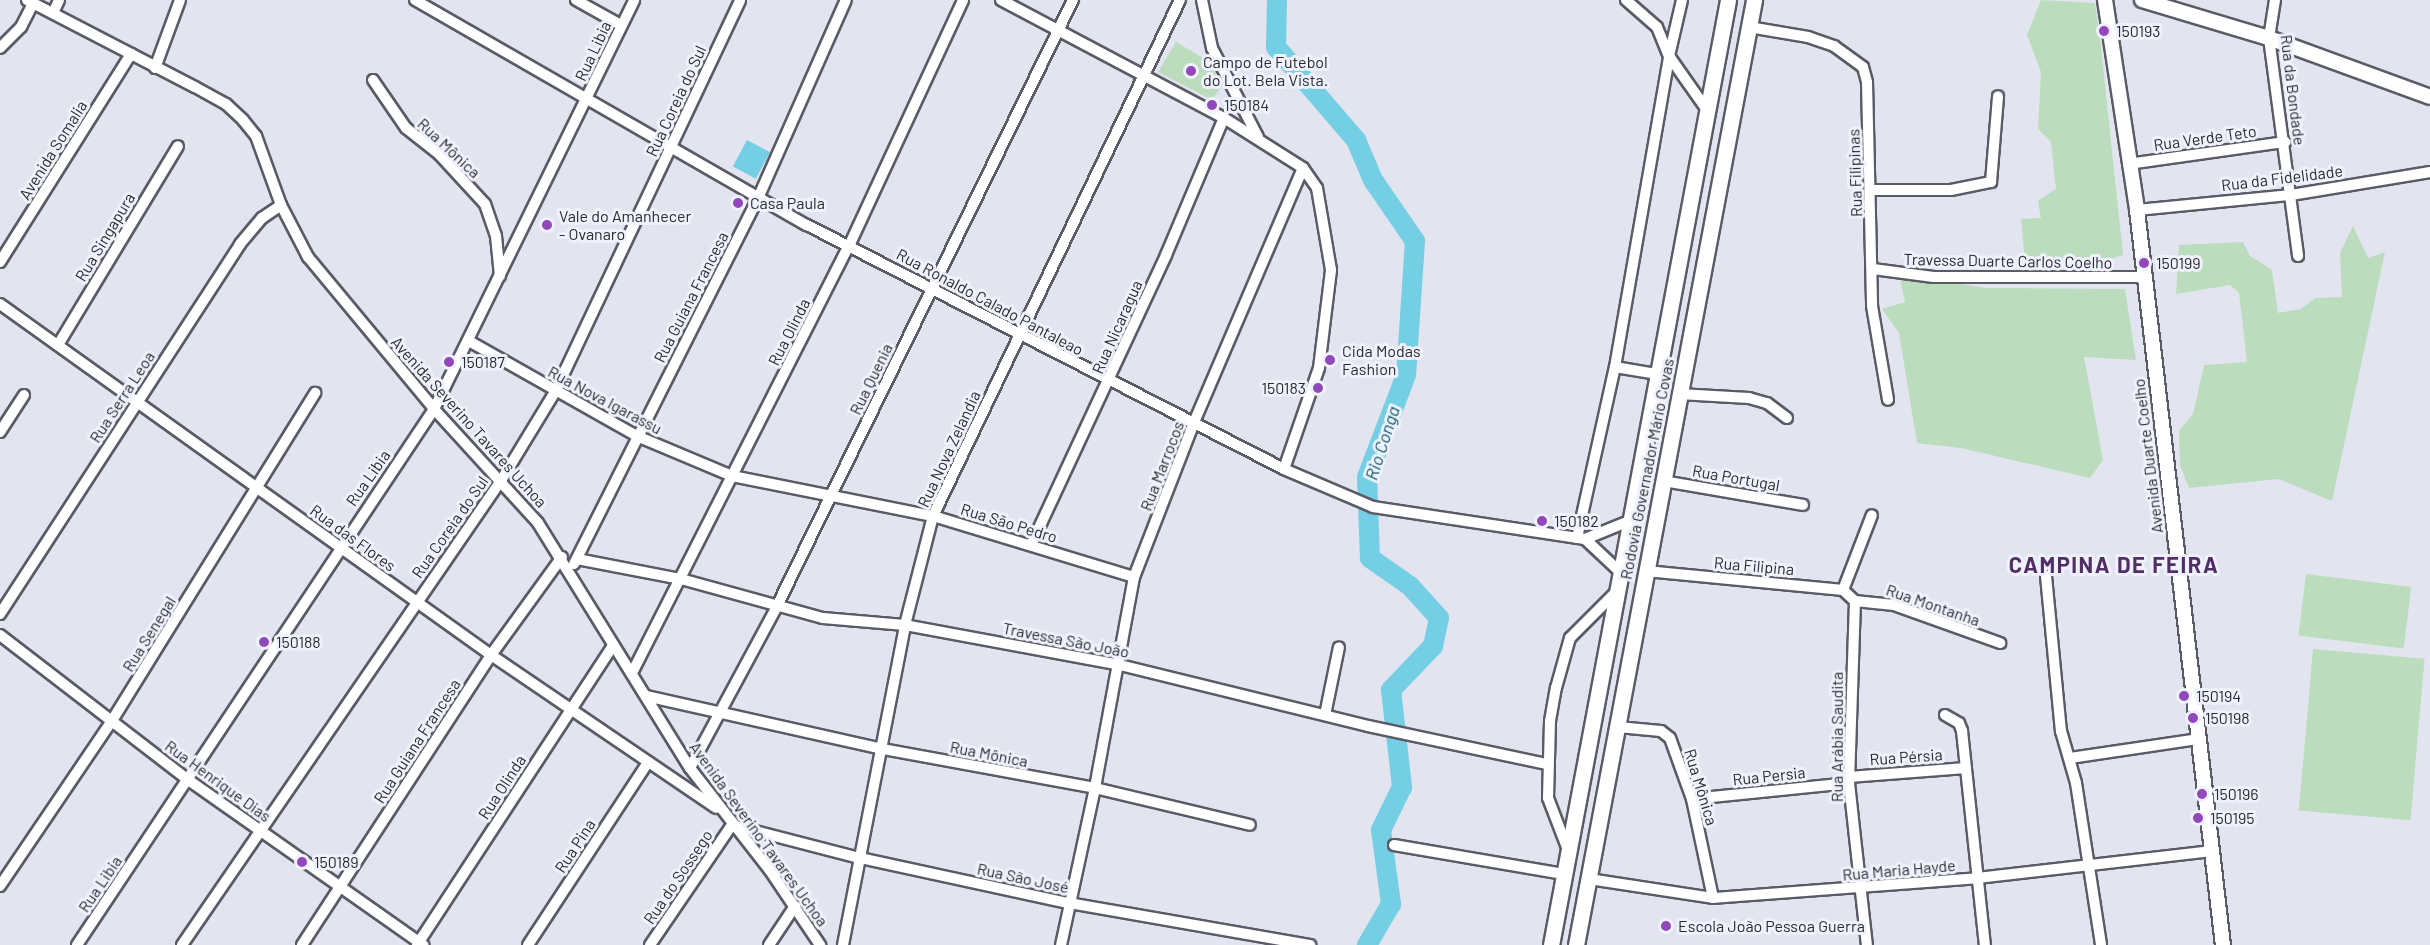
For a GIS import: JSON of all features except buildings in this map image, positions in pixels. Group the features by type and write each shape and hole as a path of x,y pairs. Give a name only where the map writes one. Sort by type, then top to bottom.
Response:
{"highway":[{"name":"Rodovia Governador Mário Covas","path":"1551,945 1728,0"},
{"name":"Rodovia Governador Mário Covas","path":"1576,945 1754,0"}],"main road":[{"name":"Avenida Duarte Coelho","path":"2105,0 2128,164 2137,210 2223,945"},
{"path":"2142,0 2269,38 2430,97"}],"street":[{"path":"53,13 59,0"},
{"path":"155,68 180,0"},
{"name":"Rua Ronaldo Calado Pantaleao","path":"415,0 670,148 849,246 1193,425 1284,469 1373,507 1581,539"},
{"path":"576,0 621,25"},
{"name":"Rua Libia","path":"77,945 340,546 435,409 634,0"},
{"name":"Rua Coreia do Sul","path":"182,945 502,479 555,392 740,0"},
{"name":"Rua Guiana Francesa","path":"571,571 759,196 846,0"},
{"name":"Rua Olinda","path":"632,673 849,246 963,0"},
{"path":"1001,0 1224,118 1303,168 1317,188 1331,270 1319,368 1284,469"},
{"name":"Rua Quenia","path":"690,768 722,713 776,608 1073,0"},
{"name":"Rua Nova Zelandia","path":"843,945 905,625 933,516 1146,77 1180,0"},
{"path":"1202,0 1212,48 1259,140"},
{"path":"1626,0 1657,27 1669,56 1707,110"},
{"path":"1581,539 1615,367 1669,56 1682,0"},
{"name":"Rua da Bondade","path":"2275,0 2269,38 2285,142 2298,256"},
{"path":"0,48 21,27 30,1"},
{"name":"Avenida Severino Tavares Uchoa","path":"30,1 226,104 243,120 256,136 281,206 308,257 435,409 502,479 562,557 613,645 690,768 721,812 795,906 820,945"},
{"name":"Rua Filipinas","path":"1749,27 1808,37 1833,46 1863,67 1868,82 1872,306 1888,400"},
{"name":"Avenida Somalia","path":"0,262 131,54"},
{"name":"Rua Mônica","path":"373,80 406,128 445,160 484,204 496,236 500,276"},
{"path":"1870,190 1951,190 1991,182 1998,96"},
{"name":"Rua Nicaragua","path":"1031,545 1109,381 1224,118"},
{"name":"Rua Verde Teto","path":"2128,164 2285,142"},
{"name":"Rua Singapura","path":"58,345 178,146"},
{"name":"Rua Marrocos","path":"1061,945 1120,665 1134,577 1193,425 1303,168"},
{"name":"Rua da Fidelidade","path":"2137,210 2291,195 2430,172"},
{"name":"Rua Serra Leoa","path":"0,614 240,244 262,218 281,206"},
{"name":"Travessa Duarte Carlos Coelho","path":"1873,269 1933,277 2144,277"},
{"name":"Rua das Flores","path":"0,304 138,399 491,655 647,764 721,812"},
{"name":"Rua Nova Igarassu","path":"469,340 555,392 637,436 732,476"},
{"path":"1615,367 1657,374"},
{"name":"Rua Senegal","path":"0,886 113,720 260,489 315,393"},
{"path":"1679,394 1749,398 1767,403 1787,418"},
{"path":"0,432 24,395"},
{"name":"Rua São Pedro","path":"732,476 933,516 1134,577"},
{"name":"Rua Portugal","path":"1663,481 1803,506"},
{"path":"1855,600 1843,590 1872,515"},
{"path":"1581,539 1629,521"},
{"path":"1581,539 1620,572"},
{"name":"Rua Guiana Francesa","path":"302,945 491,655 562,557"},
{"name":"Travessa São João","path":"577,559 681,579 776,608 823,618 905,625 1120,665 1368,726 1547,764"},
{"name":"Rua Filipina","path":"1646,571 1843,590"},
{"path":"2046,576 2061,731 2070,758 2091,865 2101,945"},
{"path":"1568,850 1548,798 1547,764 1550,721 1565,651 1580,626 1616,592"},
{"name":"Rua Montanha","path":"1855,600 1894,605 2000,643"},
{"name":"Rua Arábia Saudita","path":"1855,600 1849,780 1867,945"},
{"name":"Rua Henrique Dias","path":"0,634 187,779 420,944"},
{"name":"Rua Olinda","path":"420,944 613,645"},
{"path":"1325,715 1339,647"},
{"name":"Rua Mônica","path":"646,696 883,748 1095,789 1250,825"},
{"path":"1945,715 1959,723 1985,945"},
{"name":"Rua Mônica","path":"1618,727 1666,734 1692,799 1713,898"},
{"path":"2070,758 2198,740"},
{"name":"Rua Pina","path":"528,945 647,764"},
{"name":"Rua Pérsia","path":"1849,780 1966,768"},
{"name":"Rua Persia","path":"1692,799 1849,780"},
{"name":"Rua São José","path":"732,825 860,858 1069,903 1310,945"},
{"name":"Rua do Sossego","path":"650,945 732,825"},
{"path":"1394,844 1564,874"},
{"name":"Rua Maria Hayde","path":"1589,879 1713,898 1978,878 2211,851"},
{"path":"769,945 795,906"}],"green space":[{"path":"2041,0 2095,3 2123,255 2079,268 2025,265 2021,219 2041,218 2038,201 2056,189 2051,142 2038,129 2041,72 2027,35"},
{"name":"Campo de Futebol do Lot. Bela Vista.","path":"1176,42 1222,69 1226,80 1212,100 1158,72"},
{"path":"2353,226 2368,258 2385,252 2332,501 2279,479 2189,488 2180,465 2179,431 2193,414 2204,365 2247,362 2239,293 2230,285 2176,294 2179,245 2243,242 2250,256 2272,270 2278,313 2301,309 2315,298 2342,297 2340,253"},
{"path":"1899,273 1985,288 2125,289 2136,360 2084,357 2103,460 2090,478 1961,448 1917,443 1899,333 1882,309 1905,302"},
{"path":"2306,574 2411,587 2404,648 2298,636"},
{"path":"2313,649 2425,659 2410,820 2299,810"}],"water":[{"path":"747,140 770,152 756,179 733,166"}],"waterway":[{"name":"Rio Conga","path":"1277,0 1276,47 1356,140 1373,180 1415,241 1406,375 1367,477 1370,558 1410,586 1439,618 1433,646 1391,690 1402,787 1381,830 1391,904 1367,945"}],"place":[{"name":"150193","path":"2104,31"},
{"name":"Campo de Futebol do Lot. Bela Vista.","path":"1191,71"},
{"name":"150184","path":"1212,105"},
{"name":"Casa Paula","path":"738,203"},
{"name":"Vale do Amanhecer - Ovanaro","path":"547,225"},
{"name":"150199","path":"2144,263"},
{"name":"Cida Modas Fashion","path":"1330,360"},
{"name":"150187","path":"449,362"},
{"name":"150183","path":"1318,388"},
{"name":"150182","path":"1542,521"},
{"name":"150188","path":"264,642"},
{"name":"150194","path":"2184,696"},
{"name":"150198","path":"2193,718"},
{"name":"150196","path":"2202,794"},
{"name":"150195","path":"2198,818"},
{"name":"150189","path":"302,862"},
{"name":"Escola João Pessoa Guerra","path":"1666,926"}],"district":[{"name":"CAMPINA DE FEIRA","path":"2114,565"}]}
